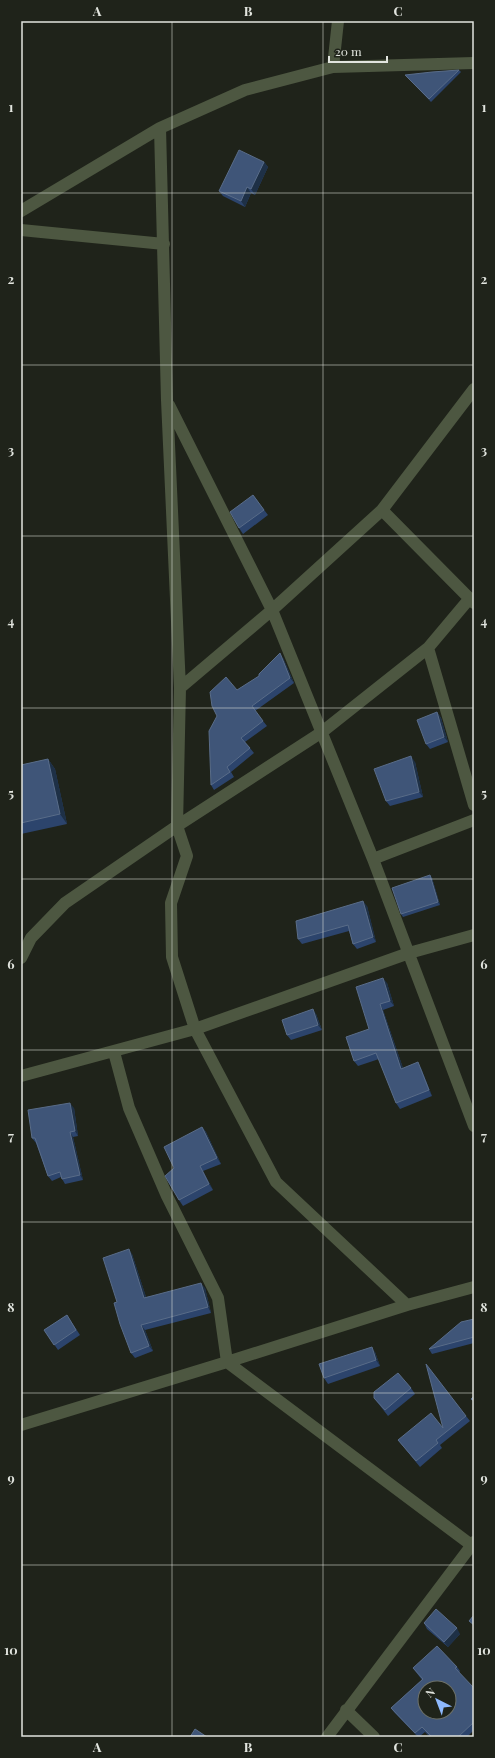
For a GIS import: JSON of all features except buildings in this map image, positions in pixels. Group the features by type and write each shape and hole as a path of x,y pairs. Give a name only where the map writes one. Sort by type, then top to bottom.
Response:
{"street":[{"path":"333,67 338,21"},
{"path":"21,211 160,128 245,90 333,67 474,63"},
{"path":"160,128 167,400 180,688 177,826 187,856 171,903 172,957 195,1029 276,1182 407,1305"},
{"path":"21,230 164,244"},
{"path":"180,688 272,610 382,510 474,390"},
{"path":"167,400 272,610 373,859 474,1126"},
{"path":"21,958 31,938 65,903 177,826 322,732 428,648 472,601 382,510"},
{"path":"428,648 474,805"},
{"path":"373,859 474,820"},
{"path":"21,1076 195,1029 409,953 474,935"},
{"path":"114,1052 129,1108 167,1196 218,1298 227,1362 473,1545 346,1710 327,1737"},
{"path":"21,1425 407,1305 474,1287"},
{"path":"346,1710 374,1737"}]}
